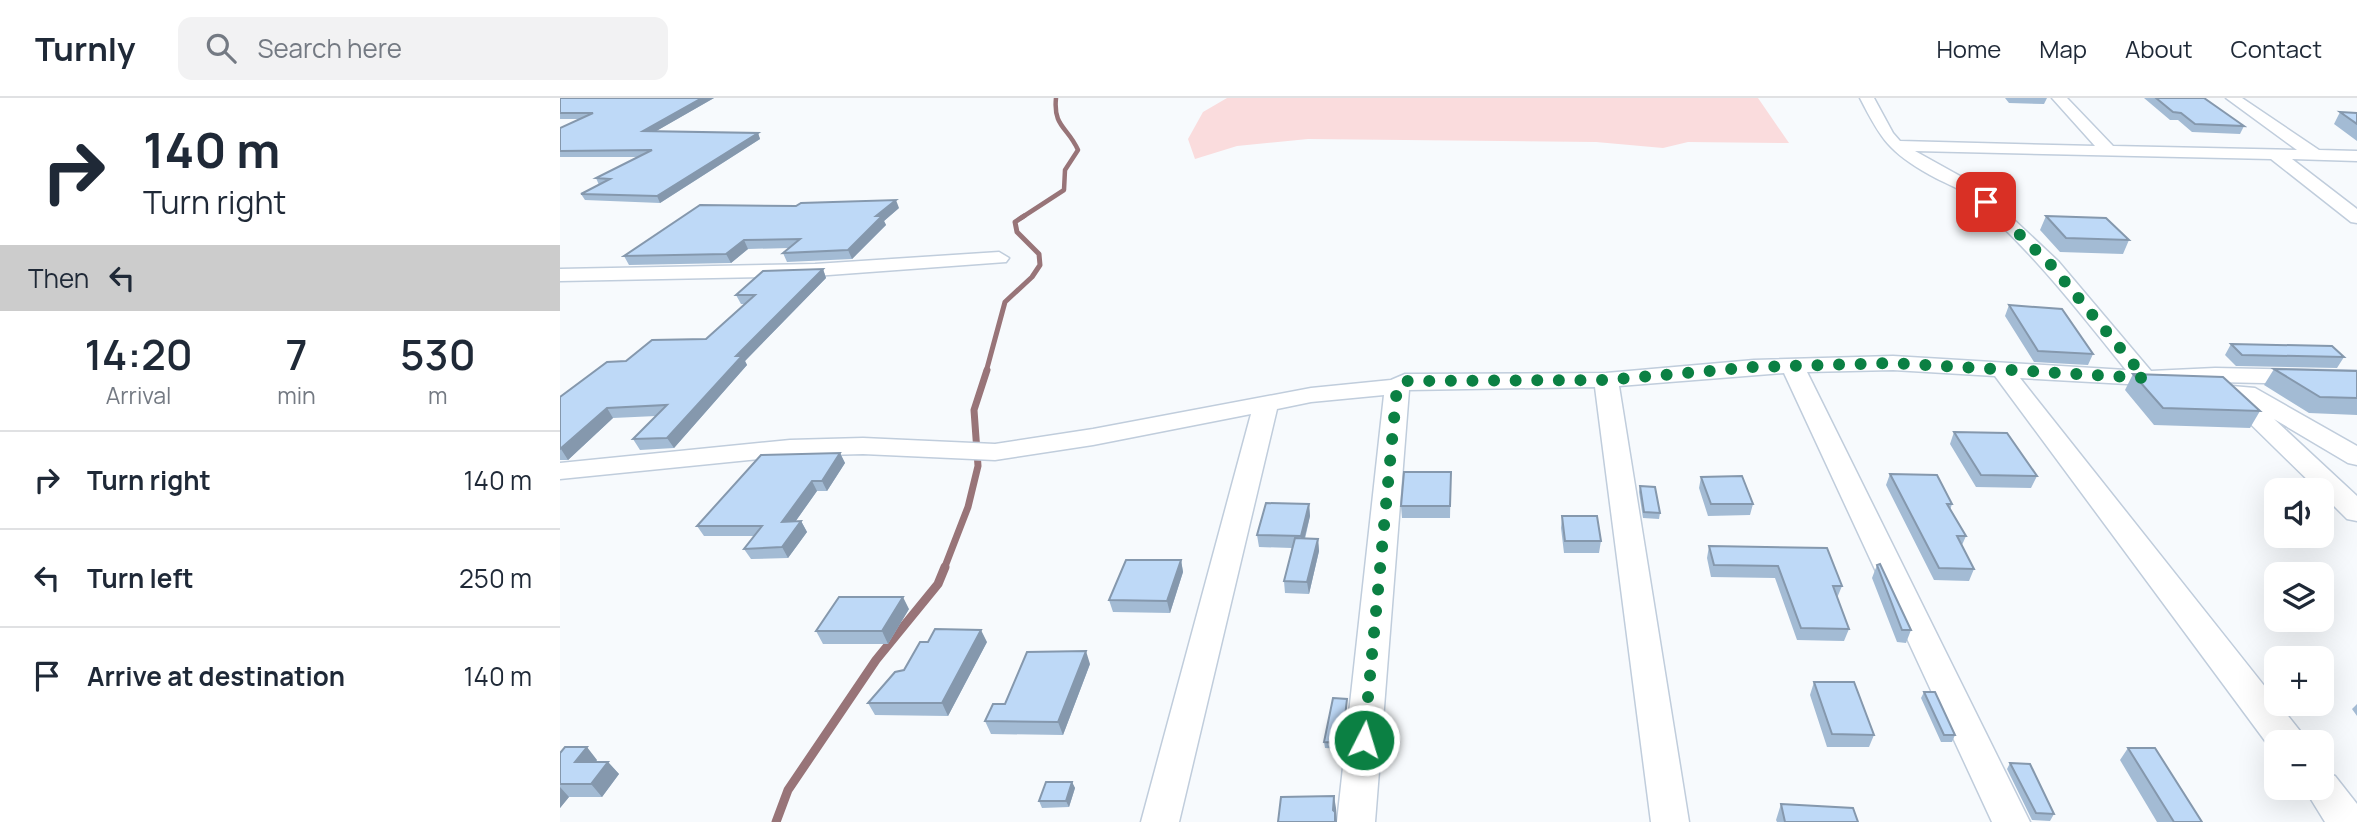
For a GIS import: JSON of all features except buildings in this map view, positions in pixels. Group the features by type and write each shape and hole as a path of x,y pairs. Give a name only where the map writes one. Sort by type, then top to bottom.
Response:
{"street":[{"path":"1867,98 1886,135 1896,146 1972,190 2000,215 2051,265 2145,378"},
{"path":"2059,98 2110,152"},
{"path":"2233,98 2315,155"},
{"path":"1896,146 2357,156"},
{"path":"2275,154 2357,218"},
{"path":"560,275 816,270 999,258"},
{"path":"560,471 790,448 863,446 995,452 1311,396 1397,387 1405,381 1606,380 1792,366 1892,363 2145,378 2214,375 2357,379"},
{"path":"1792,366 2011,822"},
{"path":"2002,370 2278,730"},
{"path":"2214,375 2357,457"},
{"path":"2214,375 2357,512"},
{"path":"1606,380 1671,822"},
{"path":"1356,822 1397,387"},
{"path":"1160,822 1265,406"},
{"path":"2331,800 2348,822"}],"shaded area":[{"path":"1227,98 1758,98 1789,143 1688,142 1663,148 1596,142 1308,139 1237,146 1195,159 1188,139 1203,112"}],"waterway":[{"path":"1021,218 1064,190 1065,170 1078,150 1059,121 1056,98"},
{"path":"986,372 1005,302 1032,277 1040,265 1039,254 1017,232 1015,222 1021,218"},
{"path":"944,569 968,507 978,466 974,410 987,370"},
{"path":"776,822 788,790 876,660 938,584 945,567"}],"route":[{"path":"1364,740 1397,387 1405,381 1606,380 1637,375 1754,367 1892,363 2145,378 2051,265 1986,202"}]}
